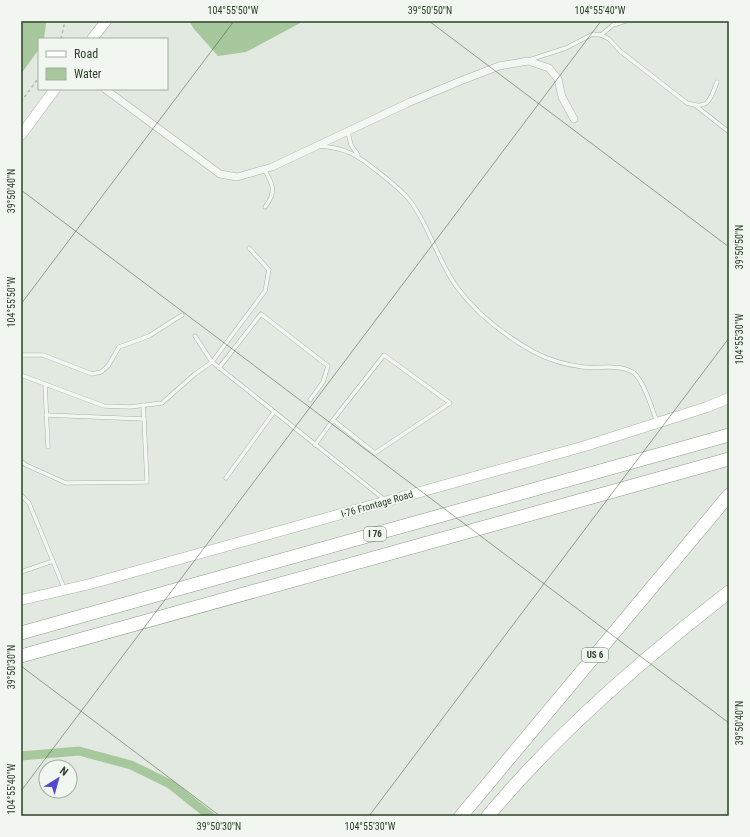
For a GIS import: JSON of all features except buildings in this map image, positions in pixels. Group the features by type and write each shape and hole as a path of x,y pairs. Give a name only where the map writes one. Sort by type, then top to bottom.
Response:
{"highway":[{"name":"I 76","path":"21,633 729,435"},
{"name":"I 76","path":"21,656 729,459"},
{"name":"US 6","path":"460,816 729,495"},
{"path":"488,816 538,761 605,696 673,636 729,592"}],"street":[{"path":"93,38 106,21"},
{"path":"106,90 220,174 237,176 264,169 458,82 499,66 528,60 549,68 558,79 562,97 574,119"},
{"path":"21,135 54,90"},
{"name":"I-76 Frontage Road","path":"21,600 65,590 585,446 729,398"}],"lane":[{"path":"601,35 613,25 626,21"},
{"path":"528,60 566,48 593,34 601,35 609,39 620,51 687,104 704,106 709,102 717,82"},
{"path":"696,106 729,132"},
{"path":"348,131 351,145 358,156"},
{"path":"316,146 335,147 358,156 405,194 456,286 477,309 512,339 536,353 559,362 584,367 623,368 634,373 641,382 657,423"},
{"path":"264,169 273,184 274,189 274,194 265,207"},
{"path":"21,375 104,406 162,403 212,362 265,291 269,270 249,248"},
{"path":"219,368 261,314 328,366 323,382 310,400"},
{"path":"21,355 43,355 92,374 101,372 108,366 119,347 149,336 182,315"},
{"path":"195,336 212,362 386,501"},
{"path":"315,445 333,420 384,355 450,402 375,453 333,420"},
{"path":"45,384 48,447"},
{"path":"21,461 26,465 66,483 147,482 143,405"},
{"path":"226,478 274,412"},
{"path":"46,415 144,419"},
{"path":"21,495 28,503 54,561 65,590"},
{"path":"21,572 54,561"},
{"path":"726,816 729,812"}],"path":[{"path":"61,38 65,21"},
{"path":"21,102 38,77"}],"water":[{"path":"21,21 45,21 44,38 38,38 38,50 21,74"},
{"path":"189,21 304,21 246,52 218,56 194,29"}],"waterway":[{"path":"21,756 79,751 131,765 170,784 210,816"}]}
